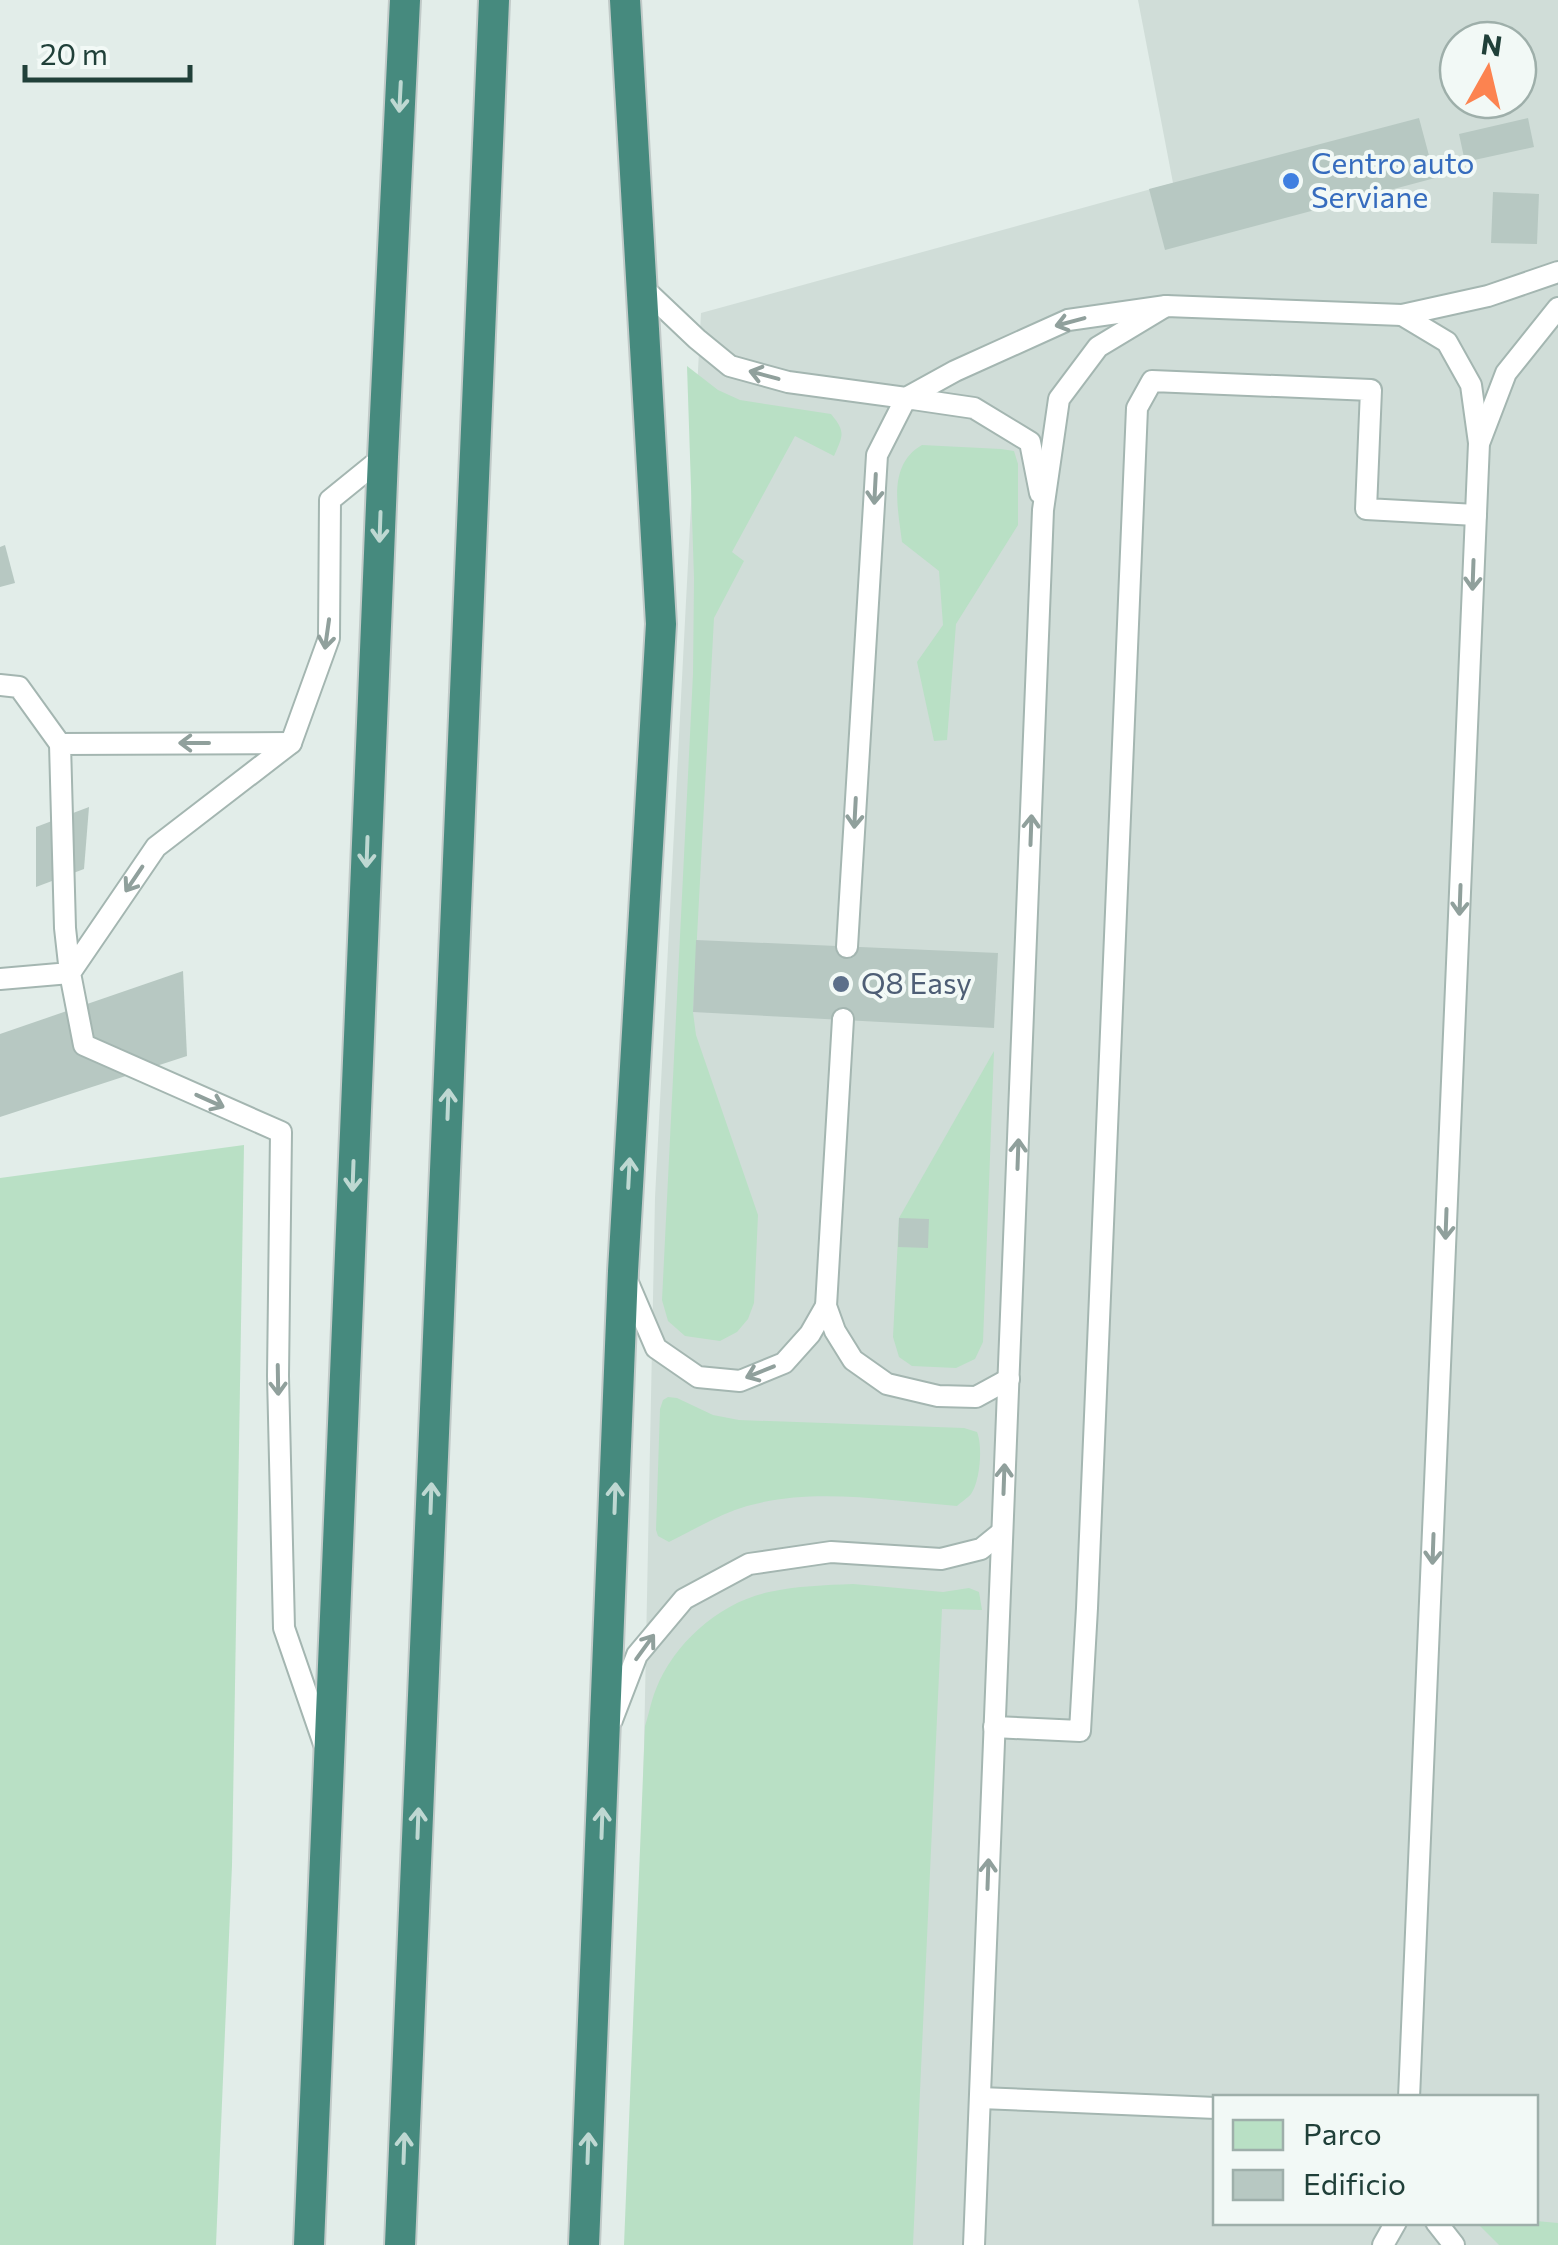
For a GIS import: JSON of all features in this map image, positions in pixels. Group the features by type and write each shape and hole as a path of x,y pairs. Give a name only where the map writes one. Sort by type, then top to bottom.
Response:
{"highway":[{"path":"309,2245 405,0"},
{"path":"400,2245 494,0"},
{"path":"584,2245 623,1271 661,624 625,0"}],"lane":[{"path":"847,947 877,455 906,398 955,371 1068,320 1166,306 1402,315 1488,296 1558,272"},
{"path":"640,285 730,366 788,382 974,408 1030,442 1043,510"},
{"path":"974,2245 1043,510 1059,399 1098,348 1166,306"},
{"path":"1479,443 1506,374 1558,308"},
{"path":"1402,315 1447,342 1471,385 1479,443 1409,2095"},
{"path":"994,1727 1080,1731 1137,408 1152,381 1370,390 1366,509 1476,515"},
{"path":"70,973 156,847 291,743 329,638 330,500 383,457"},
{"path":"0,685 19,687 60,744 65,928 84,1045 280,1132 278,1376 284,1628 328,1755"},
{"path":"60,744 291,743"},
{"path":"0,979 70,973"},
{"path":"843,1020 826,1306 836,1331 853,1360 886,1384 938,1396 976,1397 1009,1379"},
{"path":"623,1271 656,1348 698,1377 740,1380 784,1363 810,1334 826,1306"},
{"path":"606,1736 637,1655 672,1612 684,1598 749,1564 830,1552 941,1559 981,1549 1002,1532"},
{"path":"980,2098 1213,2108"},
{"path":"1438,2225 1454,2245"}],"shaded area":[{"path":"1138,0 1558,0 1558,2245 634,2245 655,1198 701,313 1173,183"}],"green space":[{"path":"687,366 718,390 740,400 831,414 841,434 834,456 795,436 732,552 744,561 714,618 693,1012 696,1035 758,1215 754,1303 737,1332 720,1341 685,1336 668,1321 662,1300 693,674"},
{"path":"922,445 1014,451 1018,464 1018,525 956,624 947,740 934,741 917,662 943,625 939,571 902,542 897,502 904,464"},
{"path":"994,1051 983,1342 975,1359 956,1368 912,1366 899,1357 893,1337 899,1218"},
{"path":"244,1145 232,1865 216,2245 0,2245 0,1178"},
{"path":"668,1397 713,1415 739,1420 964,1428 977,1432 979,1438 977,1481 971,1494 957,1506 825,1496 772,1500 727,1513 669,1542 658,1536 656,1530 660,1409"},
{"path":"853,1584 943,1592 969,1588 979,1592 982,1610 942,1609 913,2245 624,2245 645,1726 654,1694 664,1672 687,1641 733,1605 780,1590"},
{"path":"1558,2223 1558,2245 1499,2245 1479,2225"}],"building":[{"path":"1419,118 1435,178 1165,250 1149,189"},
{"path":"1528,120 1534,147 1465,162 1459,134"},
{"path":"1493,192 1539,194 1537,244 1491,243"},
{"path":"5,545 15,583 0,587 0,547"},
{"path":"89,807 84,869 36,887 36,827"},
{"path":"696,940 998,953 994,1028 693,1012"},
{"path":"183,971 187,1056 0,1117 0,1034"},
{"path":"899,1218 929,1219 928,1248 898,1247"}],"place":[{"name":"Centro auto Serviane","path":"1291,181"},
{"name":"Q8 Easy","path":"841,984"}]}
